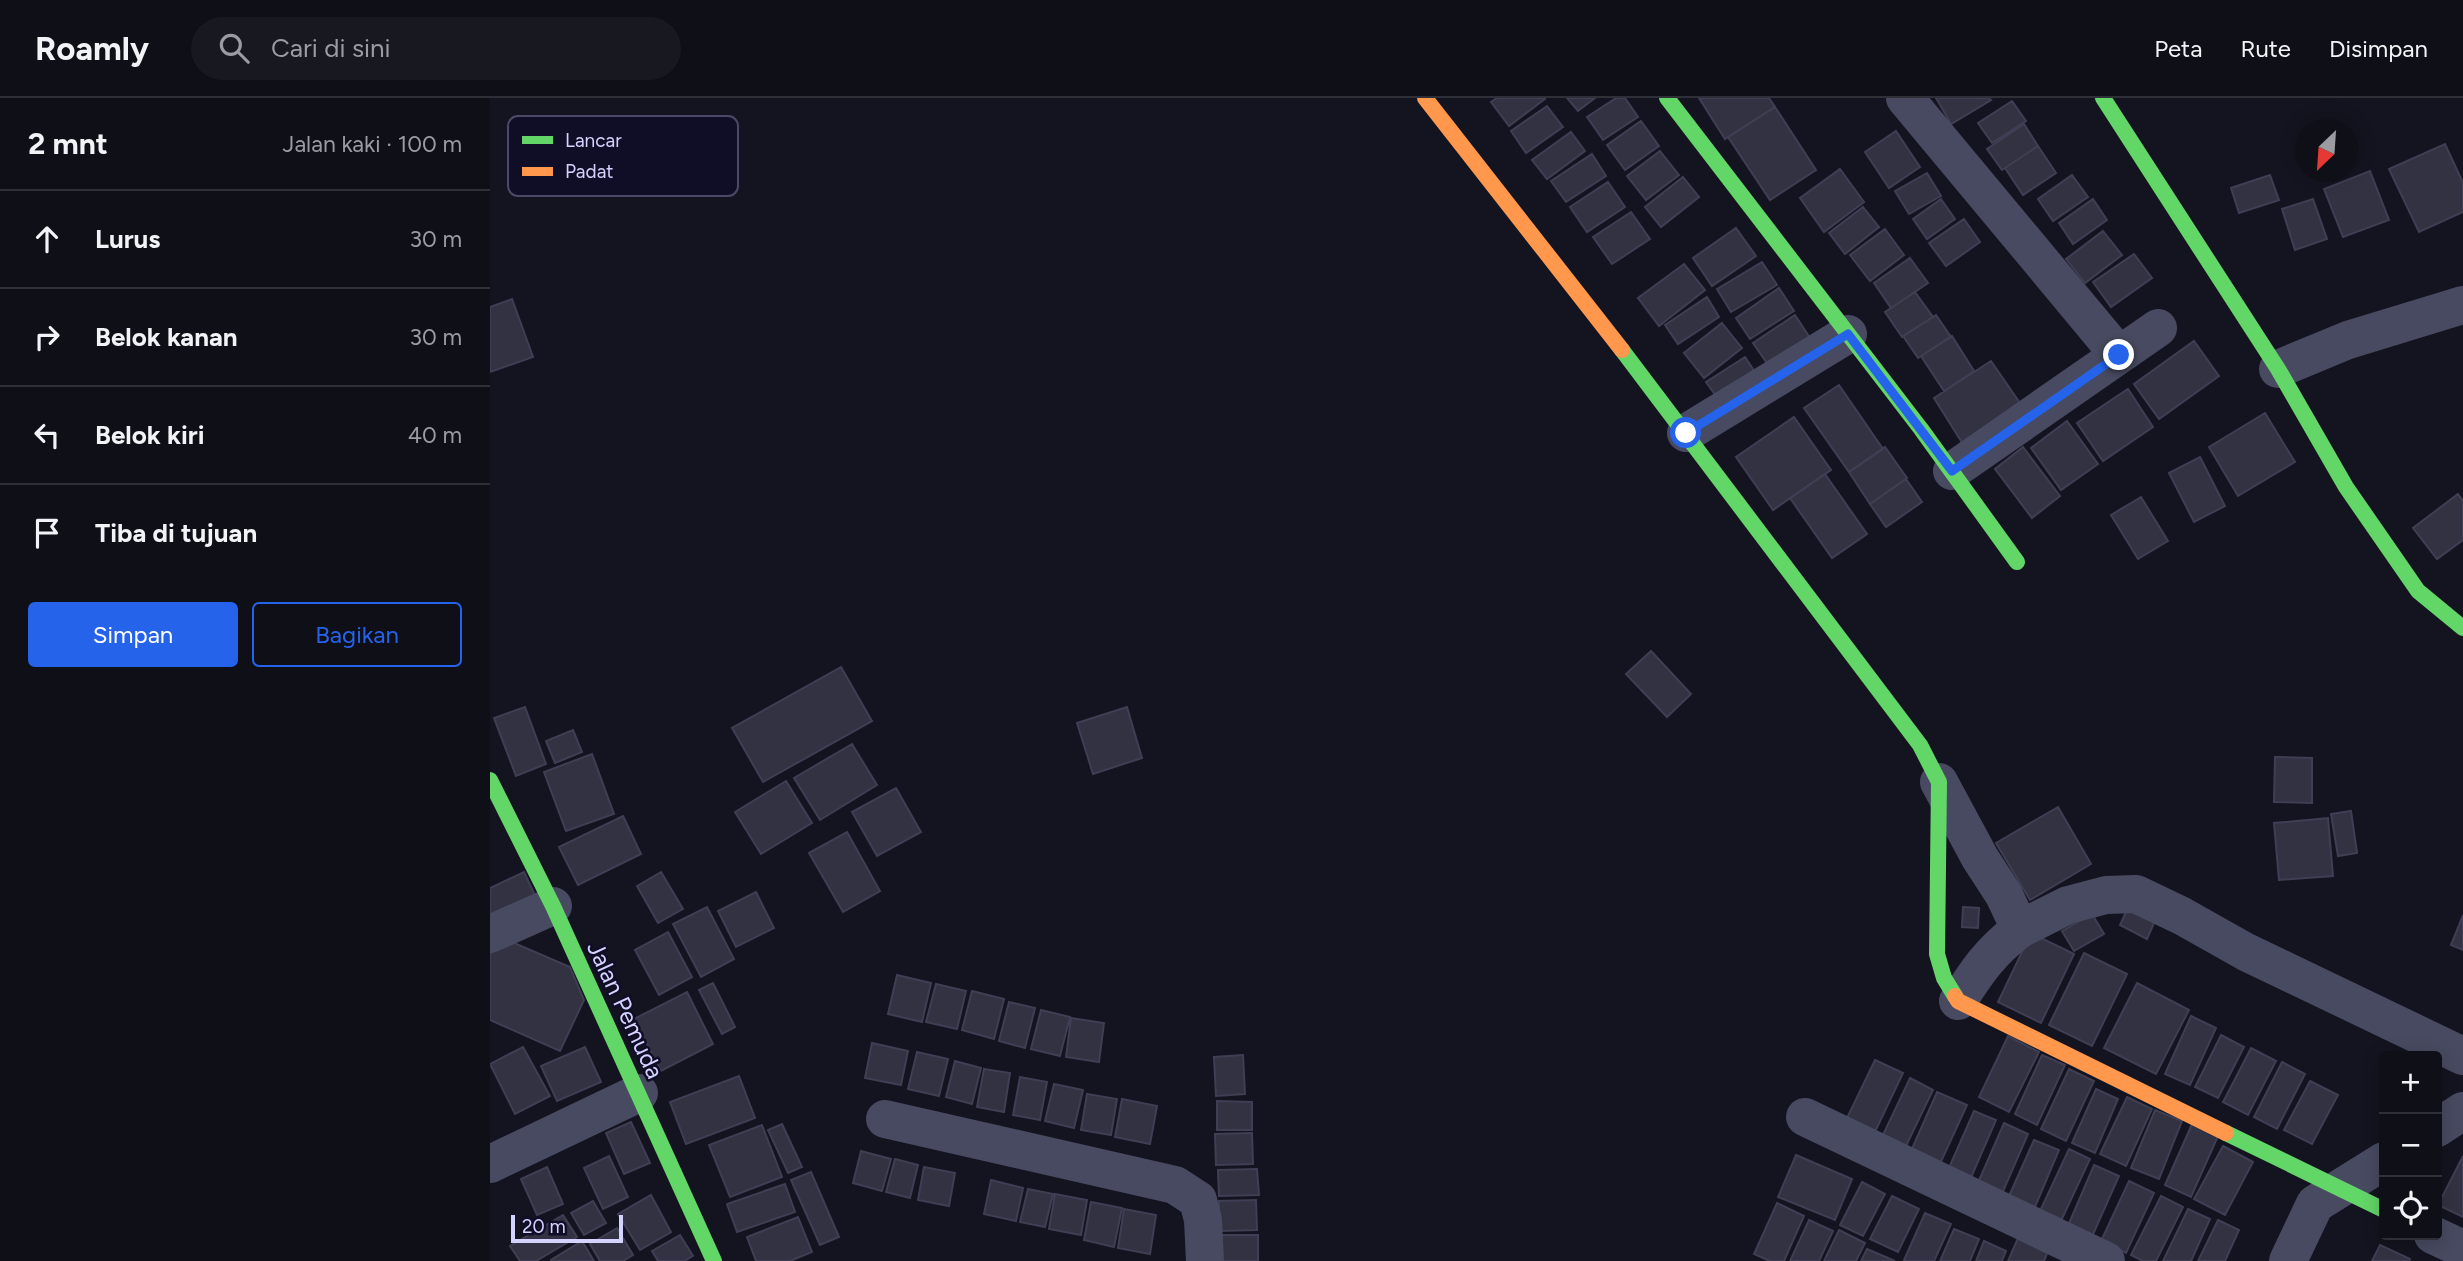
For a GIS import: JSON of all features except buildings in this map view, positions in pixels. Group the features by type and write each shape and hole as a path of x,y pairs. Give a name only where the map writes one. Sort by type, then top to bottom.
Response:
{"street":[{"path":"1425,98 1686,433 1920,745 1980,858 2004,895 2020,929"},
{"path":"1667,98 1952,471 2017,562"},
{"path":"1905,98 2119,355"},
{"path":"2103,98 2278,369 2346,487 2418,591 2463,628"},
{"path":"2278,369 2348,340 2463,305"},
{"path":"1952,471 2158,328"},
{"path":"1686,433 1848,334"},
{"name":"Jalan Pemuda","path":"490,780 552,906 714,1261"},
{"path":"1939,782 1937,954 1944,978 1958,1001 2379,1208"},
{"path":"1958,1001 1997,946 2020,929 2068,905 2106,895 2136,894 2246,952 2463,1056"},
{"path":"490,934 552,906"},
{"path":"490,1164 639,1093"},
{"path":"2442,1125 2463,1111"},
{"path":"1805,1117 2106,1261"},
{"path":"885,1119 1175,1185 1198,1200 1203,1220 1205,1261"},
{"path":"2287,1261 2315,1204 2379,1164"},
{"path":"2442,1239 2463,1250"}],"traffic: fast":[{"path":"1667,98 1921,429 2017,562"},
{"path":"2103,98 2278,369 2346,487 2418,591 2463,628"},
{"path":"1622,350 1920,745 1939,782 1937,954 1944,978 1955,996"},
{"path":"490,780 553,906 714,1261"},
{"path":"2226,1133 2379,1208"}],"traffic: slow":[{"path":"1425,98 1622,350"},
{"path":"1955,996 1958,1001 2226,1133"}],"route":[{"path":"1686,433 1848,334 1952,471 2119,355"}]}
